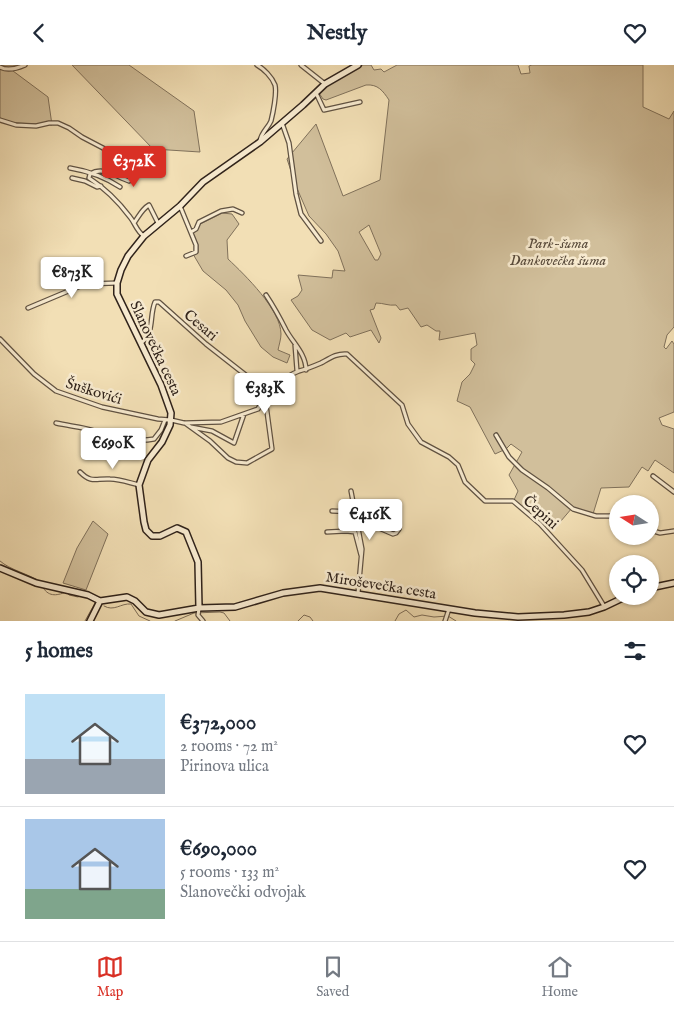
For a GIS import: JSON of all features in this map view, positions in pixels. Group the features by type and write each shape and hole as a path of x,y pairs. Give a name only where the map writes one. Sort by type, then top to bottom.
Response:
{"street":[{"path":"0,67 3,69 19,68 26,65"},
{"path":"257,65 264,70 275,86 271,122 262,135 260,142"},
{"path":"301,65 325,84"},
{"path":"28,308 85,284 118,283 121,270 128,256 144,236 180,206 210,175 260,142 325,84 358,65"},
{"path":"316,93 324,110 360,102"},
{"path":"0,120 16,125 36,126 58,123 108,152 120,167 132,173 132,178 128,181 98,170 92,173 89,178 115,198 137,230 144,236"},
{"path":"282,123 289,143 296,194 301,214 321,241"},
{"path":"70,168 92,173 112,181 120,187"},
{"path":"72,178 85,181 97,187 101,186"},
{"path":"134,223 141,214 142,209 149,205 152,207 158,223"},
{"path":"180,206 196,245 196,252 186,256"},
{"path":"190,232 196,229 199,223 221,211 233,209 242,213"},
{"name":"Slanovečka cesta","path":"118,283 117,294 169,403 168,420 170,425 162,442 148,461 139,485 144,522 148,533 152,536 160,536 177,528 186,532 198,562 198,611"},
{"path":"56,423 94,430 116,437 143,441 154,439 168,420 184,423 221,422 258,409 265,397 282,381 297,371 306,370 303,357 295,342 287,332 278,313 266,295"},
{"name":"Cesari","path":"140,344 150,333 153,308 155,302 159,302 206,344 252,381 265,397"},
{"name":"Šuškovići","path":"0,339 34,374 60,393 102,407 168,420"},
{"path":"295,342 297,371"},
{"name":"Čepini","path":"306,370 334,355 347,354 402,405 408,425 421,442 449,457 458,465 465,482 485,501 513,501 540,524 582,570 592,583 604,607"},
{"path":"184,423 210,441 228,458 236,462 247,463 272,449 265,397"},
{"path":"190,427 212,431 234,443 244,414"},
{"path":"496,435 509,457 522,470 573,509 596,516 609,516"},
{"path":"80,472 85,477 93,480 110,479 139,485"},
{"path":"653,476 674,492"},
{"path":"351,491 362,549 358,593"},
{"path":"332,511 355,512"},
{"path":"356,518 393,534 399,529"},
{"path":"659,533 674,531"},
{"path":"327,532 355,532 361,555"},
{"path":"0,569 43,585 88,595 100,601 90,621"},
{"path":"659,586 674,583"},
{"name":"Miroševečka cesta","path":"100,601 127,597 152,615 167,615 235,607 283,593 312,588 358,593 447,613 500,616 538,617 564,615 589,612 609,605"},
{"path":"198,611 203,621"},
{"path":"445,621 447,613"},
{"path":"562,621 564,615"}],"green space":[{"path":"0,65 20,65 9,68 48,97 52,125 0,122"},
{"path":"72,65 129,65 194,111 200,152 153,149"},
{"name":"Park-šuma Dankovečka šuma","path":"363,65 371,65 374,70 381,69 384,72 397,65 518,65 521,74 530,73 529,66 532,65 643,65 643,107 669,119 674,111 674,327 667,335 664,347 666,349 672,341 674,344 674,412 659,418 662,425 674,429 674,473 655,460 648,471 642,467 629,487 601,488 593,514 572,508 555,528 539,507 527,512 514,500 518,491 509,475 522,452 511,444 506,449 495,454 470,407 457,401 462,382 470,374 475,364 471,360 471,349 477,345 475,333 439,340 440,331 436,331 427,325 421,327 408,308 400,310 396,305 376,303 374,309 370,310 381,338 379,343 371,330 350,337 346,333 330,340 312,330 291,300 298,296 302,290 298,275 332,278 333,270 345,271 338,251 326,234 309,216 287,159 316,124 343,196 380,180 389,100 380,89 370,85 326,100 323,99 319,93 331,82","holes":["369,225 381,254 378,260 375,260 359,232"]},
{"path":"222,213 232,214 239,224 227,240 228,259 261,293 275,314 281,334 278,350 290,355 287,363 273,357 261,347 245,321 238,305 226,290 203,271 193,254 198,253 198,245 193,234 200,224"},
{"path":"93,521 108,534 86,590 63,583 77,548"}],"waterway":[{"path":"0,561 41,582"},
{"path":"42,586 50,594 56,595 66,592 69,595 78,597"},
{"path":"85,621 95,603"},
{"path":"104,606 114,608 131,604 139,616 150,621"},
{"path":"395,621 399,614 406,610 414,617 422,615 434,617 448,616 456,621"},
{"path":"175,621 194,613 220,612 224,613 230,621"},
{"path":"298,621 304,615 310,617 313,621"}]}
